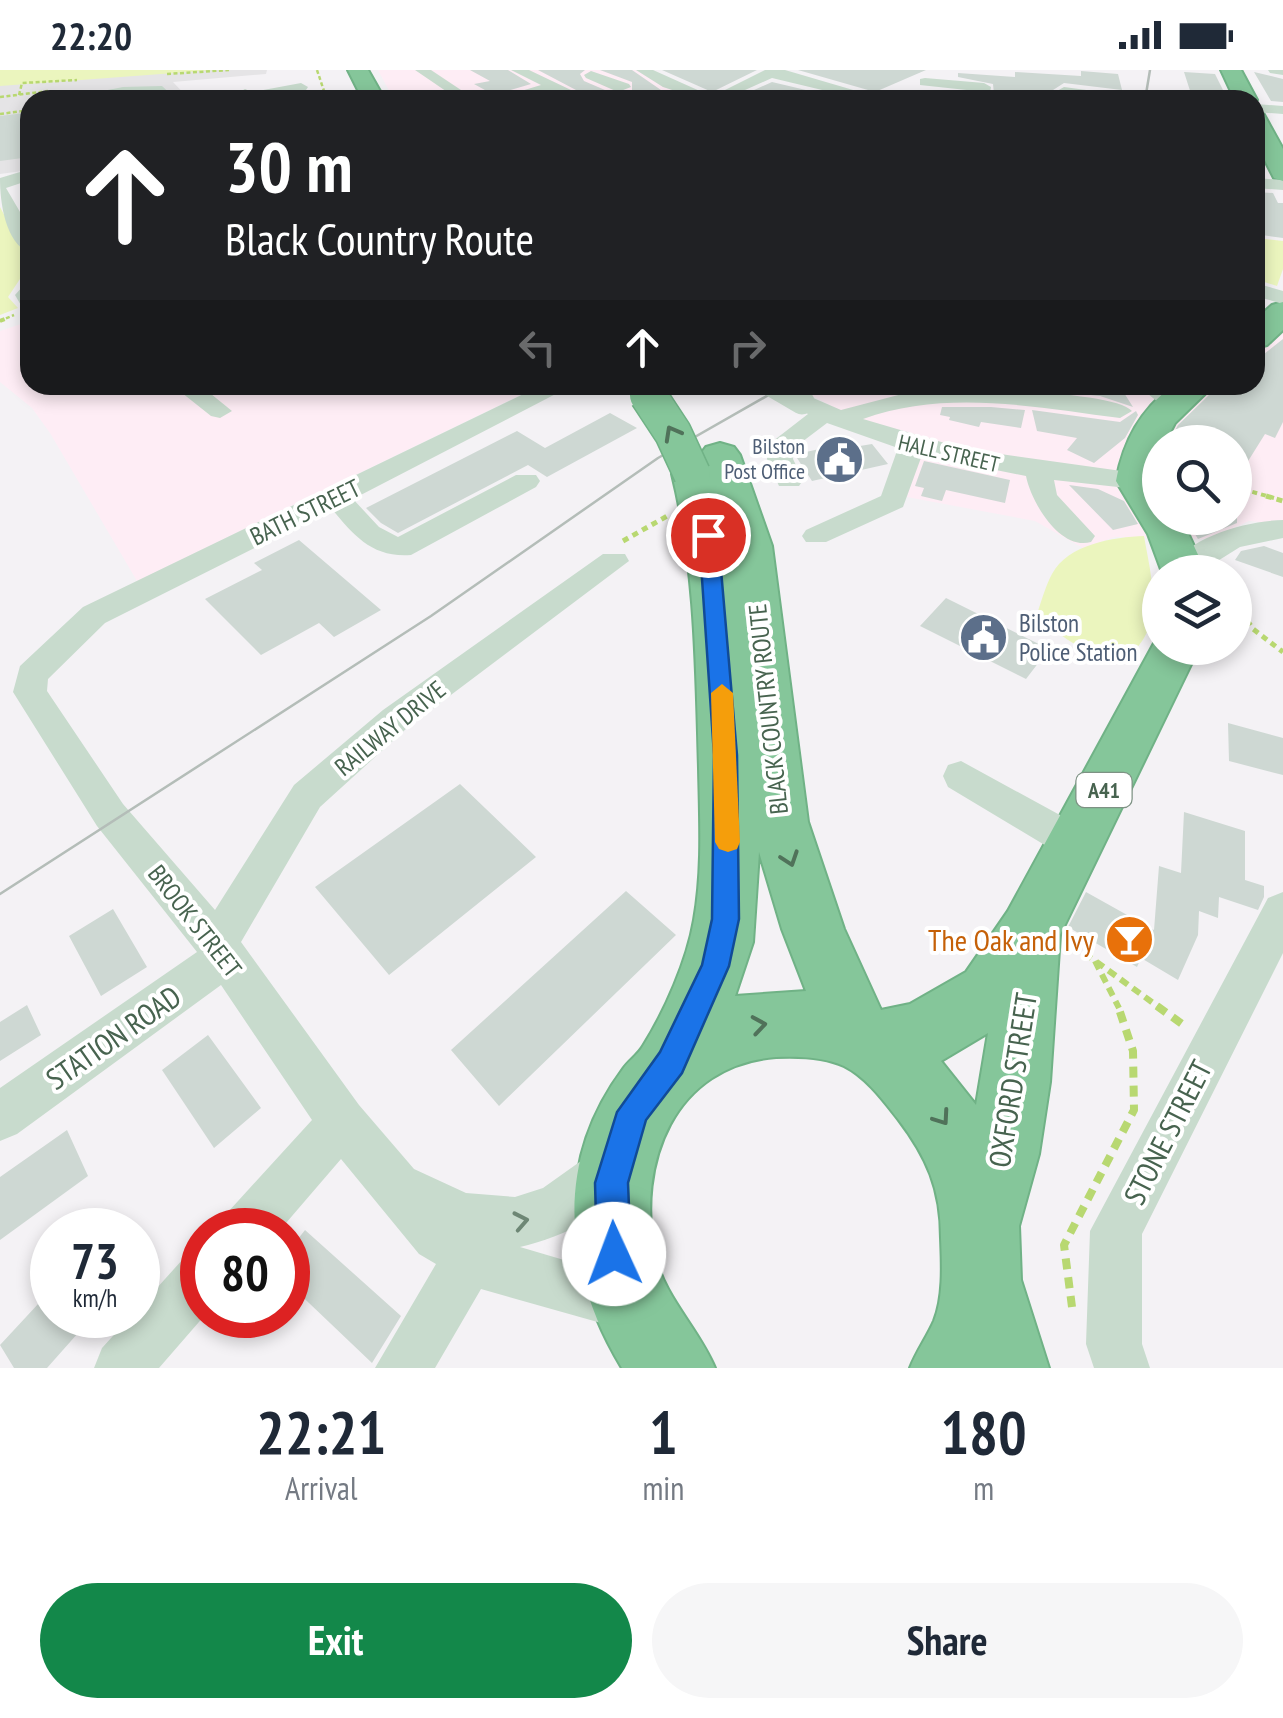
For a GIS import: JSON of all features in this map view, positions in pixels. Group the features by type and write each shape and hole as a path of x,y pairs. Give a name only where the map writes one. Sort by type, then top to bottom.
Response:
{"highway":[{"path":"337,70 356,90"},
{"path":"1265,138 1283,173"},
{"name":"BLACK COUNTRY ROUTE","path":"658,395 674,433 706,464 750,546 779,822 813,929 867,1042"},
{"path":"1170,395 1140,453 1136,480 1170,534 1178,555"},
{"name":"BLACK COUNTRY ROUTE","path":"671,1062 715,966 725,919 728,872 721,673 708,535 706,464"},
{"name":"OXFORD STREET","path":"867,1042 921,1035 989,994 1033,926 1167,665"},
{"name":"OXFORD STREET","path":"952,1368 960,1359 1015,1096 1033,926"},
{"path":"656,1348 614,1254 612,1183 633,1112 671,1062 726,1030 772,1022 840,1030 867,1042 912,1080 956,1139 980,1203 982,1257 1008,1368"}],"street":[{"path":"422,70 454,90"},
{"path":"518,70 559,90"},
{"path":"610,70 584,77 624,87 618,88"},
{"path":"644,70 693,90"},
{"path":"946,70 922,83 984,90"},
{"path":"1275,70 1283,70"},
{"path":"285,71 308,90"},
{"path":"731,90 774,72 843,90"},
{"path":"282,90 302,86"},
{"path":"544,90 548,86"},
{"path":"134,90 162,90"},
{"path":"0,187 20,227"},
{"path":"198,395 220,411"},
{"name":"BATH STREET","path":"56,652 94,615 542,395"},
{"name":"HALL STREET","path":"791,395 821,412 912,446 1038,471 1136,480"},
{"path":"789,480 780,459 780,445 821,412 898,398 943,395 1046,400 1120,411"},
{"path":"816,536 893,501 912,446"},
{"path":"1038,471 1044,497 1081,536"},
{"path":"336,497 380,543 393,549 411,546 526,480"},
{"path":"1208,555 1240,534 1258,528 1283,529"},
{"name":"RAILWAY DRIVE","path":"221,951 307,796 394,719 614,561"},
{"name":"BROOK STREET","path":"56,652 32,675 30,692 110,815 221,951 342,1122 437,1236 656,1348"},
{"path":"961,776 1077,844"},
{"name":"STONE STREET","path":"1122,1368 1114,1344 1116,1231 1283,911"},
{"name":"STATION ROAD","path":"0,1118 221,951"},
{"path":"266,1208 342,1122"},
{"name":"BROOK STREET","path":"399,1186 439,1209 476,1222 512,1225 550,1214 576,1199 616,1166"},
{"path":"403,1368 472,1256"},
{"path":"122,1368 180,1303"}],"path":[{"path":"20,90 22,84 54,82"},
{"path":"1252,492 1283,501"},
{"path":"1252,628 1283,652"},
{"path":"1033,926 1096,961 1212,1045"},
{"path":"1073,1316 1064,1246 1134,1110 1134,1050 1114,993 1096,961"}],"shaded area":[{"path":"0,70 267,70 266,74 173,82 181,90 20,90 20,171 0,174"},
{"path":"378,70 638,70 674,90 389,90"},
{"path":"20,324 20,395 520,395 137,581 50,433 32,408 0,382 0,331"},
{"path":"1283,330 1283,524 1252,521 1252,425 1142,425 1142,535 1218,535 1209,539 1115,537 1083,548 1035,521 907,497 920,454 811,395 1154,395 1179,410 1199,395 1265,395 1265,344"}],"green space":[{"path":"0,70 215,70 0,86"},
{"path":"0,207 20,245 20,279 8,297 18,308 0,315"},
{"path":"1265,239 1283,241 1283,269 1277,286 1265,282"},
{"path":"1144,536 1147,555 1142,555 1142,641 1128,656 1099,652 1067,640 1038,611 1059,564 1080,549 1119,538"}],"building":[{"path":"470,70 508,70 531,84 511,90 485,90 474,84 490,81"},
{"path":"538,70 585,70 580,74 584,81 605,90 576,90"},
{"path":"600,70 632,70 661,90 632,90 632,82"},
{"path":"662,70 757,70 716,90"},
{"path":"798,70 926,70 880,90"},
{"path":"1081,71 1118,74 1122,90 1064,83 1053,90 994,90 993,84 958,77 958,73 1015,77 1015,72 1081,76"},
{"path":"1184,72 1215,74 1223,90 1190,90"},
{"path":"1254,72 1283,79 1283,102 1271,101"},
{"path":"772,82 806,90 754,90"},
{"path":"20,114 20,158 0,161 0,116"},
{"path":"1265,193 1273,193 1278,203 1283,203 1283,238 1265,235"},
{"path":"1283,339 1283,422 1275,438 1265,434 1252,455 1252,425 1178,425 1209,395 1265,395 1265,353"},
{"path":"1090,395 1125,395 1133,407"},
{"path":"942,407 1025,410 1021,428 981,422 979,427 949,420 950,417 940,415"},
{"path":"1032,410 1120,422 1136,411 1138,415 1125,438 1094,463 1067,450 1077,438 1037,431"},
{"path":"610,413 637,428 547,477 528,465 398,533 366,508 517,431 545,448"},
{"name":"Bilston Post Office","path":"855,441 860,446 872,444 888,464 812,481 797,458 797,454"},
{"path":"924,461 1010,480 1005,503 946,490 942,501 921,496 924,488 915,486"},
{"path":"1069,485 1098,489 1124,501 1138,524 1113,530"},
{"path":"299,540 381,610 334,637 319,623 261,655 205,599 262,570 254,563"},
{"path":"1264,546 1283,553 1283,577 1252,566 1252,555 1238,555"},
{"name":"Bilston Police Station","path":"946,598 1049,649 1026,679 920,626"},
{"path":"1228,723 1283,738 1283,775 1229,761"},
{"path":"460,784 536,857 389,975 315,887"},
{"path":"1184,812 1245,831 1245,880 1264,886 1264,897 1258,910 1219,897 1218,918 1199,911 1198,935 1178,980 1141,958 1137,967 1068,927 1086,892 1154,930 1159,866 1181,873"},
{"path":"626,891 676,935 499,1106 451,1050"},
{"path":"113,909 147,967 101,996 69,936"},
{"path":"27,1005 41,1035 0,1061 0,1022"},
{"path":"208,1035 261,1108 214,1148 162,1070"},
{"path":"67,1130 88,1176 44,1208 30,1208 30,1218 0,1240 0,1177"},
{"path":"310,1234 401,1316 372,1363 310,1304"},
{"path":"30,1313 30,1338 74,1338 47,1368 14,1368 0,1345"}],"tram line":[{"path":"1147,90 1150,70"},
{"path":"0,894 431,616 658,458 768,395"}],"slow traffic":[{"path":"722,693 728,842"}],"place":[{"name":"Bilston Post Office","path":"840,459"},
{"name":"Bilston Police Station","path":"984,637"},
{"name":"The Oak and Ivy","path":"1129,939"}],"route":[{"path":"614,1254 612,1183 633,1112 671,1062 715,966 725,919 726,755 708,535"}]}
